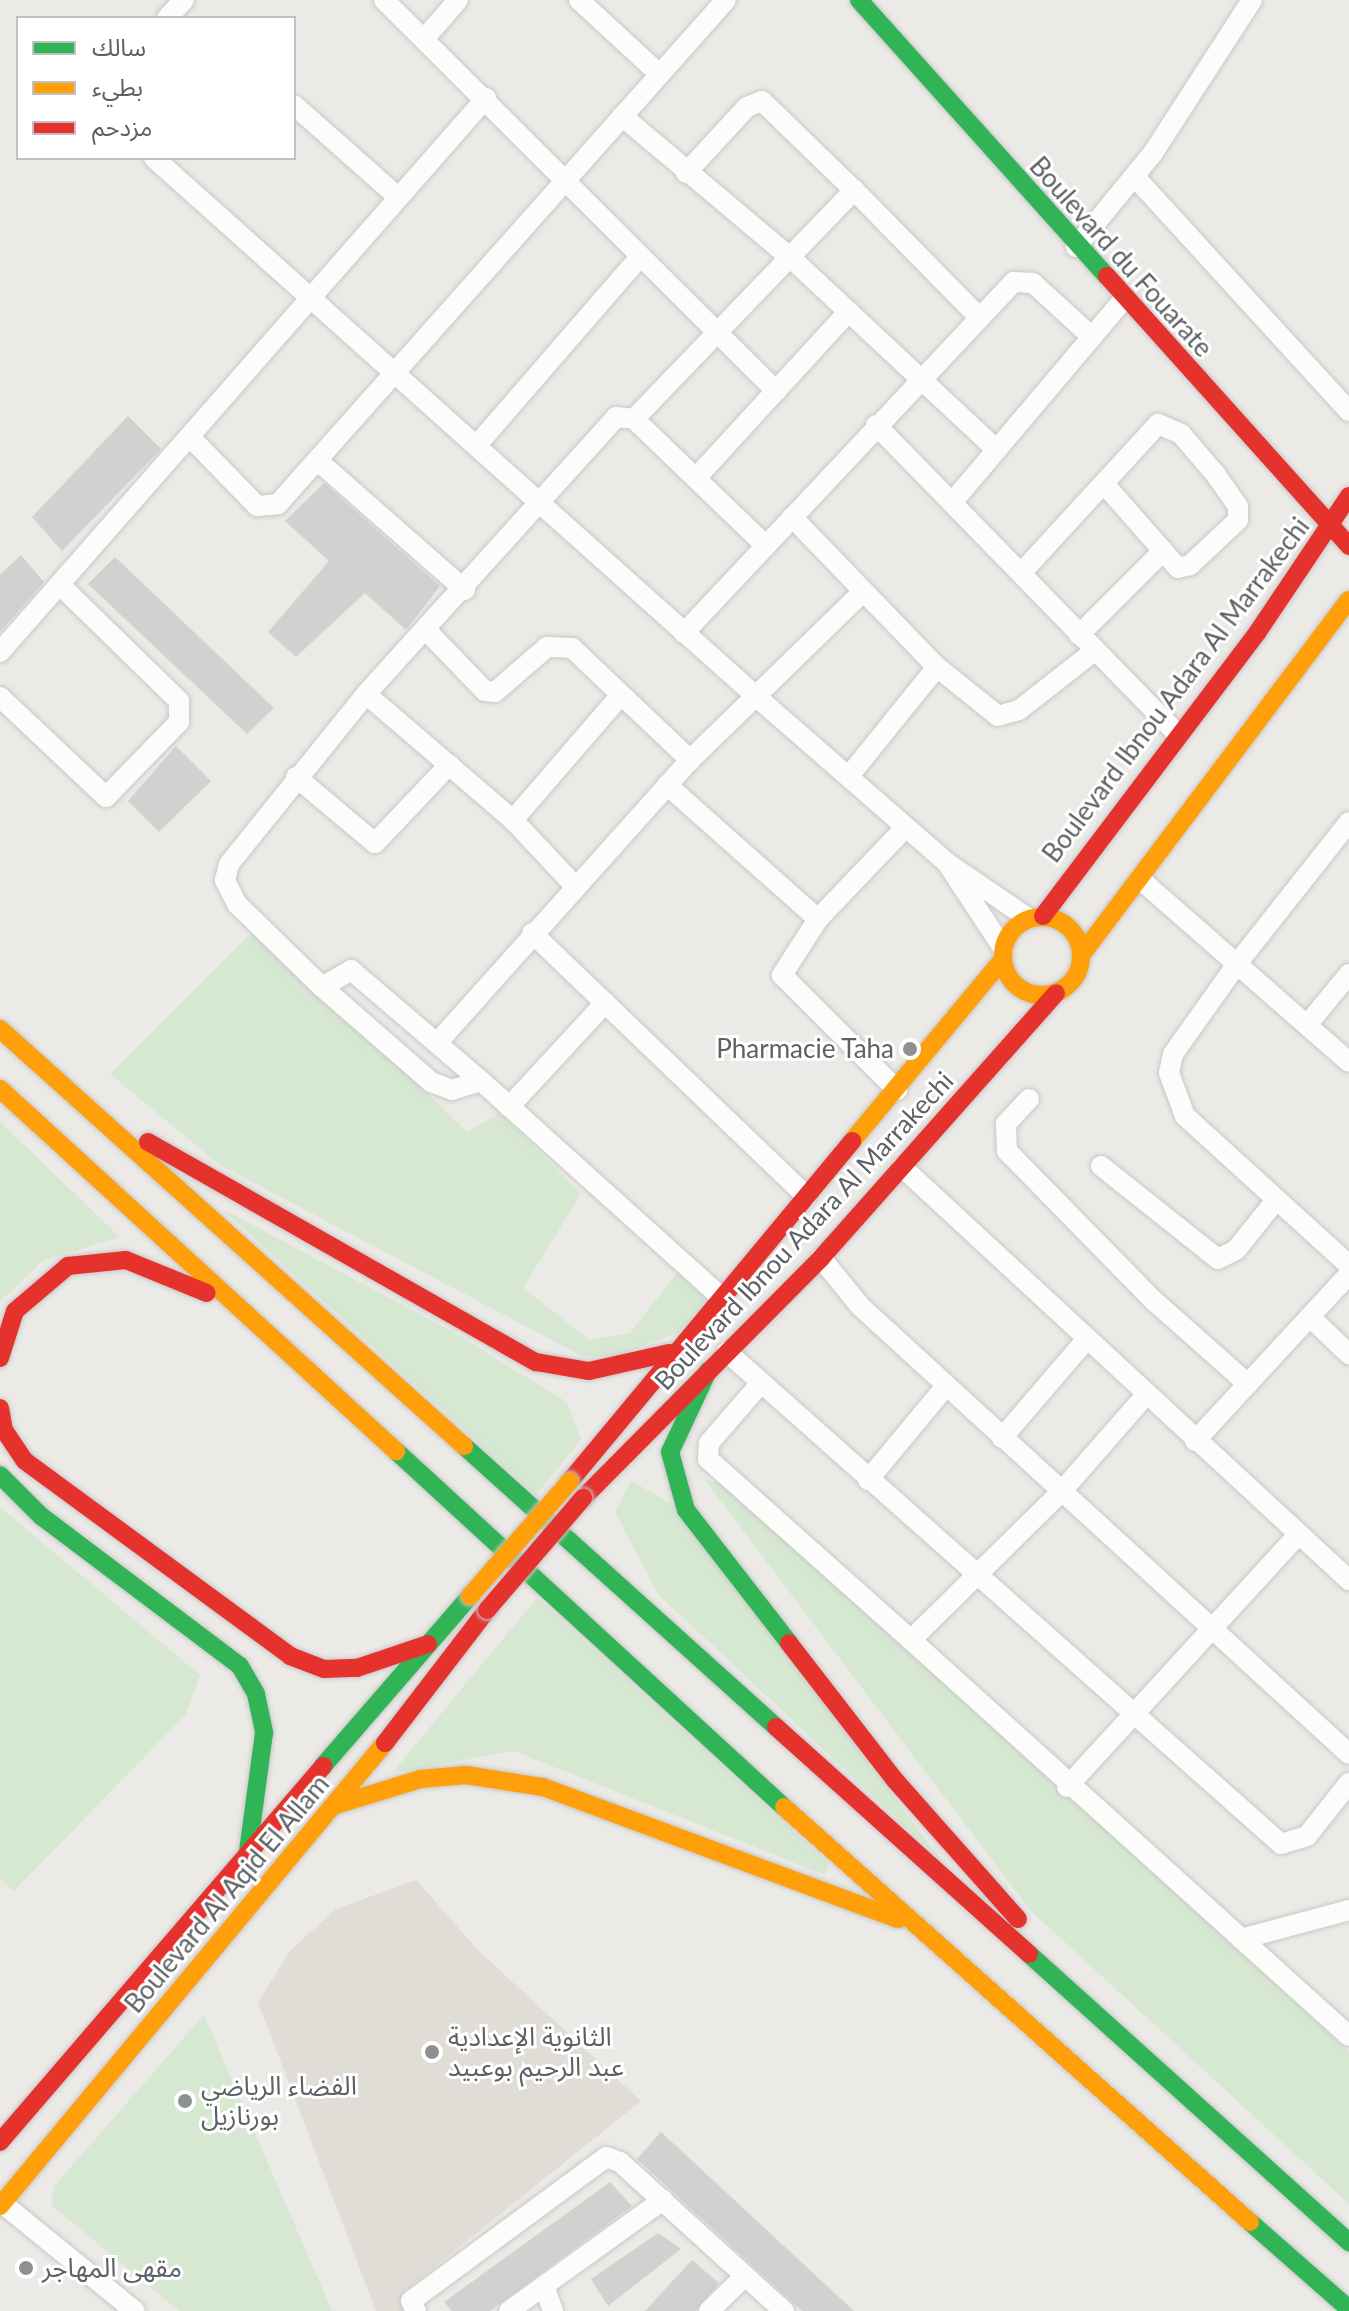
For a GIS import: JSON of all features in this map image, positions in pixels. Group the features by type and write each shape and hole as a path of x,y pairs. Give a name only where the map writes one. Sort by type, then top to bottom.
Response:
{"main road":[{"name":"Boulevard du Fouarate","path":"859,0 1076,247 1349,546"},
{"name":"Boulevard Ibnou Adara Al Marrakechi","path":"1036,917 1178,735 1330,527 1349,496"},
{"path":"1082,954 1070,927 1036,917 1003,954 1015,985 1056,993 1075,978 1082,954 1141,880 1349,600"},
{"name":"Boulevard Ibnou Adara Al Marrakechi","path":"470,1596 570,1481 669,1353 721,1297 897,1090 1003,954"},
{"name":"Boulevard Ibnou Adara Al Marrakechi","path":"487,1610 583,1498 821,1258 1056,993"},
{"path":"0,1029 1349,2242"},
{"path":"25,1051 265,1214 536,1362 589,1371 669,1353"},
{"path":"0,1089 912,1924 1349,2309"},
{"path":"0,1358 15,1311 42,1282 99,1258 126,1260 232,1304"},
{"path":"708,1371 679,1420 670,1452 686,1510 894,1779 1130,2045"},
{"path":"0,1408 4,1430 25,1461 194,1593 290,1656 324,1669 357,1668 428,1644"},
{"path":"0,1475 41,1516 240,1666 256,1694 264,1733 248,1852"},
{"name":"Boulevard Al Aqid El Allam","path":"0,2142 470,1596"},
{"name":"Boulevard Al Aqid El Allam","path":"1,2205 333,1806 487,1610"},
{"path":"333,1806 420,1779 466,1775 543,1787 912,1924"}],"street":[{"path":"384,0 486,98 715,334 776,391"},
{"path":"425,38 458,0"},
{"path":"579,0 658,73"},
{"path":"190,437 257,506 278,504 726,0"},
{"path":"1076,247 1135,177 1252,0"},
{"path":"0,652 311,302 397,196 486,98"},
{"path":"686,173 747,107 762,101 978,316"},
{"path":"296,107 397,196"},
{"path":"622,116 686,173 792,259 849,311 917,381 997,450"},
{"path":"156,160 311,302 397,371 684,633 947,863 1036,917"},
{"path":"1135,177 1349,411"},
{"path":"634,419 792,259 854,190"},
{"path":"477,445 640,257"},
{"path":"684,633 978,316 1014,282 1028,281 1092,337"},
{"path":"955,499 1124,299"},
{"path":"696,478 849,311"},
{"path":"481,1081 452,1090 431,1082 322,987 237,904 225,880 296,777 366,694 428,632 543,503 607,424 622,414 634,419 766,546"},
{"path":"876,425 955,499 1093,652 1178,735"},
{"path":"1023,571 1105,485 1152,427 1181,434 1238,506 1238,520 1185,568 1163,551 1105,485"},
{"path":"317,460 465,590"},
{"path":"792,517 937,667 985,709 1008,716 1093,652"},
{"path":"1079,635 1163,551"},
{"path":"0,697 106,797 179,722 179,701 60,585"},
{"path":"437,1043 532,933 690,760 758,698 863,592"},
{"path":"428,632 485,691 504,688 559,644 621,695 690,760"},
{"path":"849,776 937,667"},
{"path":"366,694 513,820 576,887"},
{"path":"513,820 621,695"},
{"path":"296,777 375,843 449,765"},
{"path":"667,785 818,919"},
{"path":"1349,822 1237,964 1173,1054 1170,1087 1185,1116 1349,1265"},
{"path":"897,1090 782,975 818,919 906,827"},
{"path":"947,863 1003,954"},
{"path":"1141,880 1349,1062"},
{"path":"532,933 806,1196"},
{"path":"322,987 351,970 481,1081 721,1297"},
{"path":"1307,1025 1349,974"},
{"path":"509,1107 605,1003"},
{"path":"1029,1099 1006,1124 1007,1151 1153,1300 1248,1384"},
{"path":"1101,1166 1218,1259 1236,1250 1276,1200"},
{"path":"902,1167 1085,1341 1349,1580"},
{"path":"821,1258 860,1306 1208,1630 1349,1754"},
{"path":"1195,1441 1349,1274"},
{"path":"1310,1317 1349,1354"},
{"path":"1002,1438 1085,1341"},
{"path":"727,1352 974,1577 1281,1844 1307,1836 1349,1783"},
{"path":"761,1383 709,1443 708,1459 911,1640 1067,1787 1349,2036"},
{"path":"868,1480 946,1386"},
{"path":"911,1640 1061,1492 1145,1396"},
{"path":"1067,1787 1298,1535"},
{"path":"1241,1939 1349,1910"},
{"path":"416,2311 411,2301 590,2163 620,2162 784,2311"},
{"path":"509,2311 663,2200"},
{"path":"1,2205 135,2311"},
{"path":"709,2311 745,2276"},
{"path":"544,2286 553,2311"}],"shaded area":[{"name":"الثانوية الإعدادية عبد الرحيم بوعبيد","path":"416,1880 479,1951 641,2101 403,2292 402,2311 376,2311 258,2002 290,1951 336,1909"}],"green space":[{"path":"258,927 467,1132 500,1113 581,1194 523,1288 590,1340 630,1333 677,1273 706,1299 679,1332 619,1355 584,1357 220,1165 110,1074"},
{"path":"0,1122 120,1237 42,1261 0,1302"},
{"path":"221,1208 455,1333 567,1402 581,1440 536,1495"},
{"path":"704,1479 731,1487 1349,2052 1349,2204 1030,1910"},
{"path":"631,1481 675,1505 942,1861 658,1594 615,1512"},
{"path":"0,1507 200,1675 186,1714 14,1891 0,1879"},
{"path":"537,1598 829,1864 825,1875 514,1751 392,1773"},
{"name":"الفضاء الرياضي بورنازيل","path":"204,2015 332,2311 179,2311 51,2205 54,2186"}],"building":[{"path":"128,416 161,449 62,551 32,517"},
{"path":"324,483 440,586 406,630 365,593 296,657 268,632 329,561 285,521"},
{"path":"21,555 44,582 0,632 0,575"},
{"path":"115,557 274,708 247,734 88,584"},
{"path":"176,746 211,781 159,832 128,801"},
{"path":"661,2132 854,2311 802,2311 637,2159"},
{"path":"610,2182 632,2206 490,2311 452,2311 444,2302"},
{"path":"658,2233 681,2249 608,2306 591,2279"},
{"path":"692,2260 719,2283 696,2311 645,2311"}],"traffic: fast":[{"path":"859,0 1107,276"},
{"path":"708,1371 670,1452 686,1510 789,1643"},
{"path":"464,1446 776,1727"},
{"path":"396,1451 784,1807"},
{"path":"0,1475 41,1516 240,1666 256,1694 264,1733 248,1852"},
{"path":"323,1766 470,1596"},
{"path":"1029,1954 1349,2242"},
{"path":"1250,2222 1349,2309"}],"traffic: slow":[{"path":"1082,954 1349,600"},
{"path":"1034,917 1050,917 1064,923 1075,934 1081,956 1075,978 1064,989 1050,995 1034,995 1020,989 1009,978 1003,964 1003,948 1009,934 1020,923 1034,917"},
{"path":"852,1141 1003,959"},
{"path":"0,1029 464,1446"},
{"path":"0,1089 396,1451"},
{"path":"470,1596 570,1481"},
{"path":"0,2206 385,1743"},
{"path":"333,1806 420,1779 466,1775 543,1787 898,1919"},
{"path":"784,1807 1250,2222"}],"traffic: jam":[{"path":"1107,276 1349,546"},
{"path":"1043,916 1257,633 1349,496"},
{"path":"583,1498 821,1258 1056,993"},
{"path":"570,1481 852,1141"},
{"path":"148,1142 536,1362 589,1371 669,1353"},
{"path":"0,1358 15,1311 68,1266 126,1260 207,1293"},
{"path":"0,1408 4,1430 25,1461 290,1656 324,1669 357,1668 428,1644"},
{"path":"487,1610 583,1498"},
{"path":"385,1743 487,1610"},
{"path":"789,1643 894,1779 1018,1919"},
{"path":"776,1727 1029,1954"},
{"path":"0,2142 323,1766"}],"place":[{"name":"Pharmacie Taha","path":"910,1049"},
{"name":"الثانوية الإعدادية عبد الرحيم بوعبيد","path":"432,2052"},
{"name":"الفضاء الرياضي بورنازيل","path":"185,2101"},
{"name":"مقهى المهاجر","path":"26,2268"}]}
